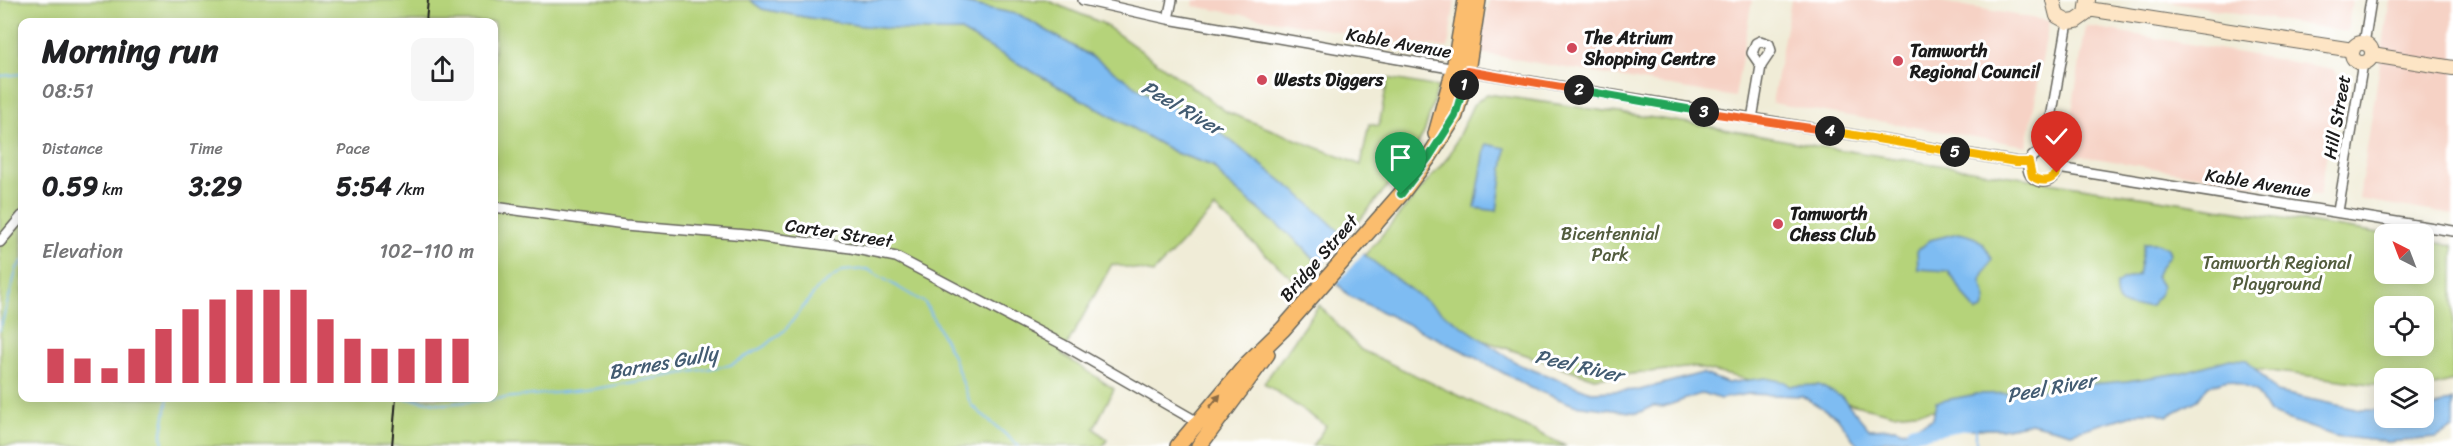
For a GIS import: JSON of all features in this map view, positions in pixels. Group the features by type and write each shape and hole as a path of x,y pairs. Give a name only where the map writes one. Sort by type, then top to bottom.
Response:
{"main road":[{"path":"1461,70 1466,0"},
{"path":"1461,70 1478,0"},
{"path":"2053,0 2058,16 2068,22 2082,18 2088,4 2453,68"},
{"name":"Bridge Street","path":"1178,446 1203,426 1256,370 1283,328 1401,194 1429,157 1455,116 1461,70"},
{"name":"Bridge Street","path":"1199,446 1203,426"}],"street":[{"name":"Kable Avenue","path":"1083,0 1168,18 1461,70 2016,162 2029,162"},
{"path":"1168,18 1172,0"},
{"name":"Hill Street","path":"2338,211 2372,0"},
{"path":"2045,152 2068,22"},
{"path":"1752,119 1761,66"},
{"path":"2045,152 2053,156 2058,168 2050,180 2040,181 2032,176 2029,162 2035,154 2045,152"},
{"name":"Kable Avenue","path":"2058,168 2453,231"},
{"name":"Carter Street","path":"498,208 626,225 746,235 896,257 1062,344 1203,426"},
{"path":"2,239 18,221"}],"shaded area":[{"path":"1194,0 1455,0 1448,48 1397,42 1193,6"},
{"path":"1489,0 1752,0 1735,97 1480,53"},
{"path":"1791,0 1931,0 2049,21 2027,146 1772,103"},
{"path":"2162,0 2352,0 2347,32"},
{"path":"2390,0 2453,0 2453,215 2359,199"},
{"path":"2086,26 2333,69 2339,77 2320,196 2065,153"}],"green space":[{"path":"0,0 750,0 762,9 836,22 910,30 961,31 1176,153 1213,166 1225,181 1298,242 1316,262 1298,284 1215,208 1153,273 1112,264 1062,354 1114,389 1094,428 1107,440 1103,446 0,446"},
{"path":"952,0 1046,0 1102,23 1227,112 1361,165 1369,124 1379,126 1388,78 1438,87 1424,133 1406,164 1345,238 1099,61 1020,15"},
{"name":"Bicentennial Park","path":"1487,94 1696,124 1816,146 2374,232 2374,284 2434,284 2434,242 2453,245 2453,381 2434,386 2434,368 2374,368 2374,385 2232,366 2177,387 1893,414 1694,367 1594,378 1453,330 1359,262 1449,156 1473,105"},
{"path":"1319,305 1361,350 1566,446 1312,446 1326,426 1264,383"}],"water":[{"path":"750,0 950,0 1020,15 1099,61 1144,92 1217,130 1301,196 1366,256 1431,305 1520,365 1591,392 1640,390 1702,373 1727,383 1765,378 1785,382 1790,386 1819,385 1842,397 1869,429 1895,428 1903,431 1933,419 1936,402 1977,394 2023,393 2066,386 2127,381 2180,373 2230,359 2247,360 2277,392 2360,410 2374,410 2374,428 2434,428 2434,407 2453,400 2453,428 2436,438 2388,442 2335,436 2269,413 2256,391 2228,380 2208,386 2198,400 2167,416 2155,412 2142,412 2071,433 2031,423 2002,429 1966,429 1939,421 1933,428 1918,436 1875,442 1875,446 1858,446 1837,417 1802,396 1748,394 1720,399 1703,393 1663,407 1653,406 1638,413 1574,405 1531,388 1465,352 1349,296 1298,242 1225,181 1213,166 1176,153 961,31 886,28 762,9"},
{"path":"1486,144 1506,148 1497,211 1475,208"},
{"path":"1958,233 1979,240 1992,259 1981,280 1986,300 1983,309 1976,312 1948,271 1918,269 1917,251 1930,240"},
{"path":"2144,243 2157,243 2168,248 2170,254 2155,276 2162,286 2160,295 2150,306 2125,306 2118,299 2116,285 2122,280 2138,275"}],"pier":[{"path":"1348,236 1365,251 1335,286 1319,269"}],"waterway":[{"name":"Barnes Gully","path":"0,76 18,74"},
{"name":"Barnes Gully","path":"0,330 18,267"},
{"name":"Barnes Gully","path":"498,399 594,389 730,365 764,347 786,329 818,288 842,271 867,269 925,303 952,354 971,405 1019,446"},
{"name":"Barnes Gully","path":"163,446 162,433 167,402"},
{"name":"Barnes Gully","path":"431,402 445,404 465,402"},
{"name":"Peel River","path":"1913,433 1972,421"},
{"path":"1976,428 1976,446"}],"railway":[{"path":"426,18 428,0"},
{"path":"392,446 396,402"}],"place":[{"name":"The Atrium Shopping Centre","path":"1572,48"},
{"name":"Tamworth Regional Council","path":"1898,61"},
{"name":"Wests Diggers","path":"1262,80"},
{"name":"Tamworth Chess Club","path":"1778,224"}],"route":[{"path":"1401,194 1419,172 1455,116 1467,71 1705,112 2016,162 2029,162 2032,176 2040,181 2050,180 2057,173"}],"park label":[{"name":"Tamworth Regional Playground","path":"2277,273"}]}
